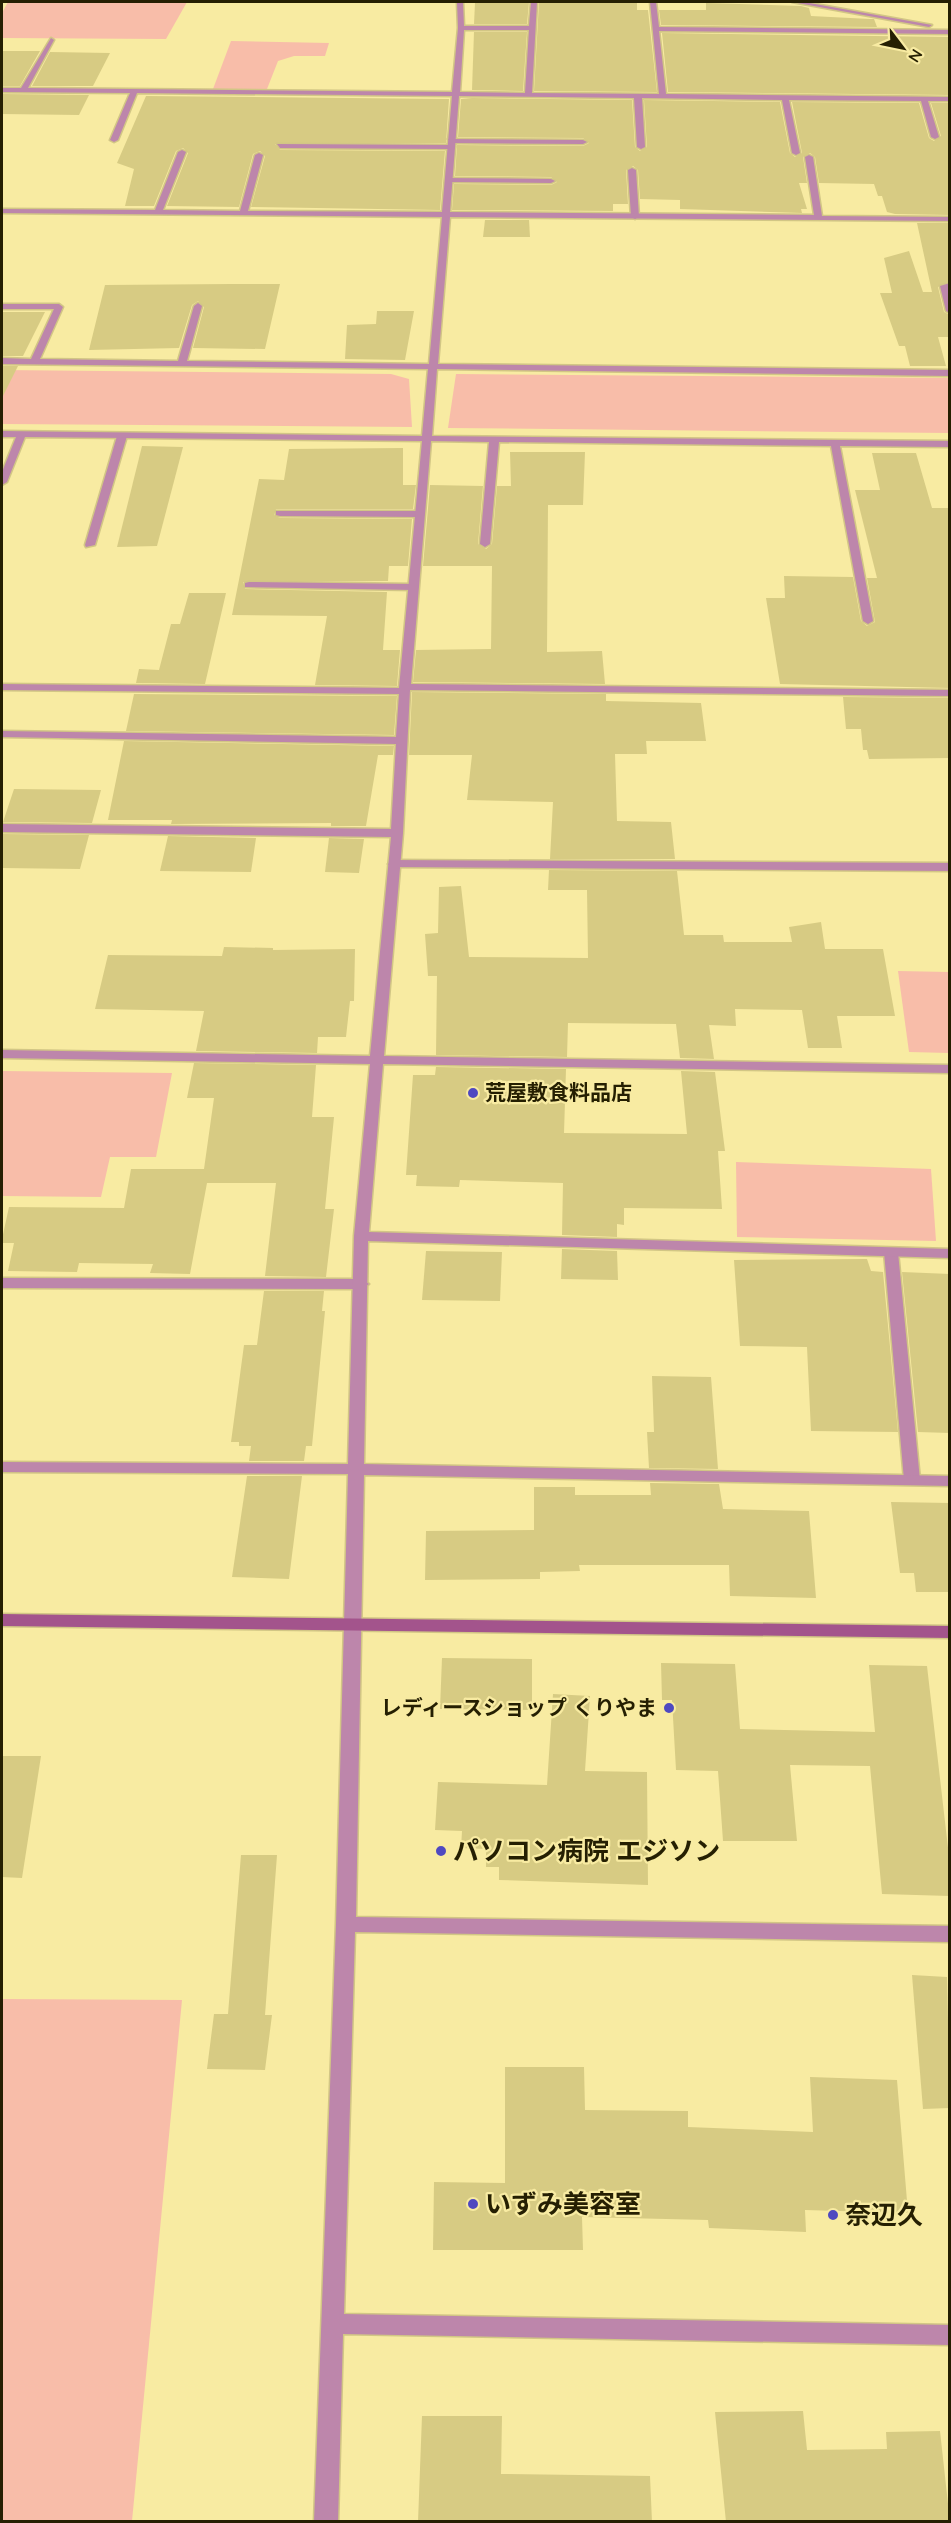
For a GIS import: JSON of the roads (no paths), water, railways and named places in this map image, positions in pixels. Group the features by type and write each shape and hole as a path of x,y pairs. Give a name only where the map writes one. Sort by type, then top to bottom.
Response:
{"street":[{"path":"326,2522 346,1924 361,1236 397,833 404,689 449,180 461,28 460,2"},
{"path":"528,96 534,2"},
{"path":"653,2 663,97"},
{"path":"795,2 950,30"},
{"path":"461,28 532,28"},
{"path":"655,29 950,30"},
{"path":"23,90 51,40"},
{"path":"2,90 950,99"},
{"path":"114,140 134,92"},
{"path":"638,97 640,147"},
{"path":"785,98 796,153"},
{"path":"924,99 934,137"},
{"path":"280,146 451,140 583,142"},
{"path":"158,213 182,152"},
{"path":"243,213 259,155"},
{"path":"808,157 819,219"},
{"path":"632,170 634,217"},
{"path":"449,180 551,181"},
{"path":"2,211 950,219"},
{"path":"950,286 944,286 950,310"},
{"path":"2,306 59,307 34,361"},
{"path":"182,363 198,306"},
{"path":"2,361 950,373"},
{"path":"2,434 950,444"},
{"path":"2,482 22,434"},
{"path":"90,545 122,435"},
{"path":"484,544 494,440"},
{"path":"835,443 868,621"},
{"path":"280,513 419,514"},
{"path":"249,585 413,587"},
{"path":"2,687 950,693"},
{"path":"2,734 403,741"},
{"path":"2,828 397,833"},
{"path":"394,864 950,867"},
{"path":"2,1053 950,1069"},
{"path":"361,1236 950,1254"},
{"path":"891,1252 912,1480"},
{"path":"2,1283 361,1284"},
{"path":"2,1467 357,1469 950,1481"},
{"path":"2,1620 950,1632"},
{"path":"346,1924 950,1934"},
{"path":"333,2324 950,2335"}],"place":[{"name":"荒屋敷食料品店","path":"473,1093"},
{"name":"レディースショップ くりやま","path":"669,1708"},
{"name":"パソコン病院 エジソン","path":"441,1851"},
{"name":"いずみ美容室","path":"473,2204"},
{"name":"奈辺久","path":"833,2215"}]}
